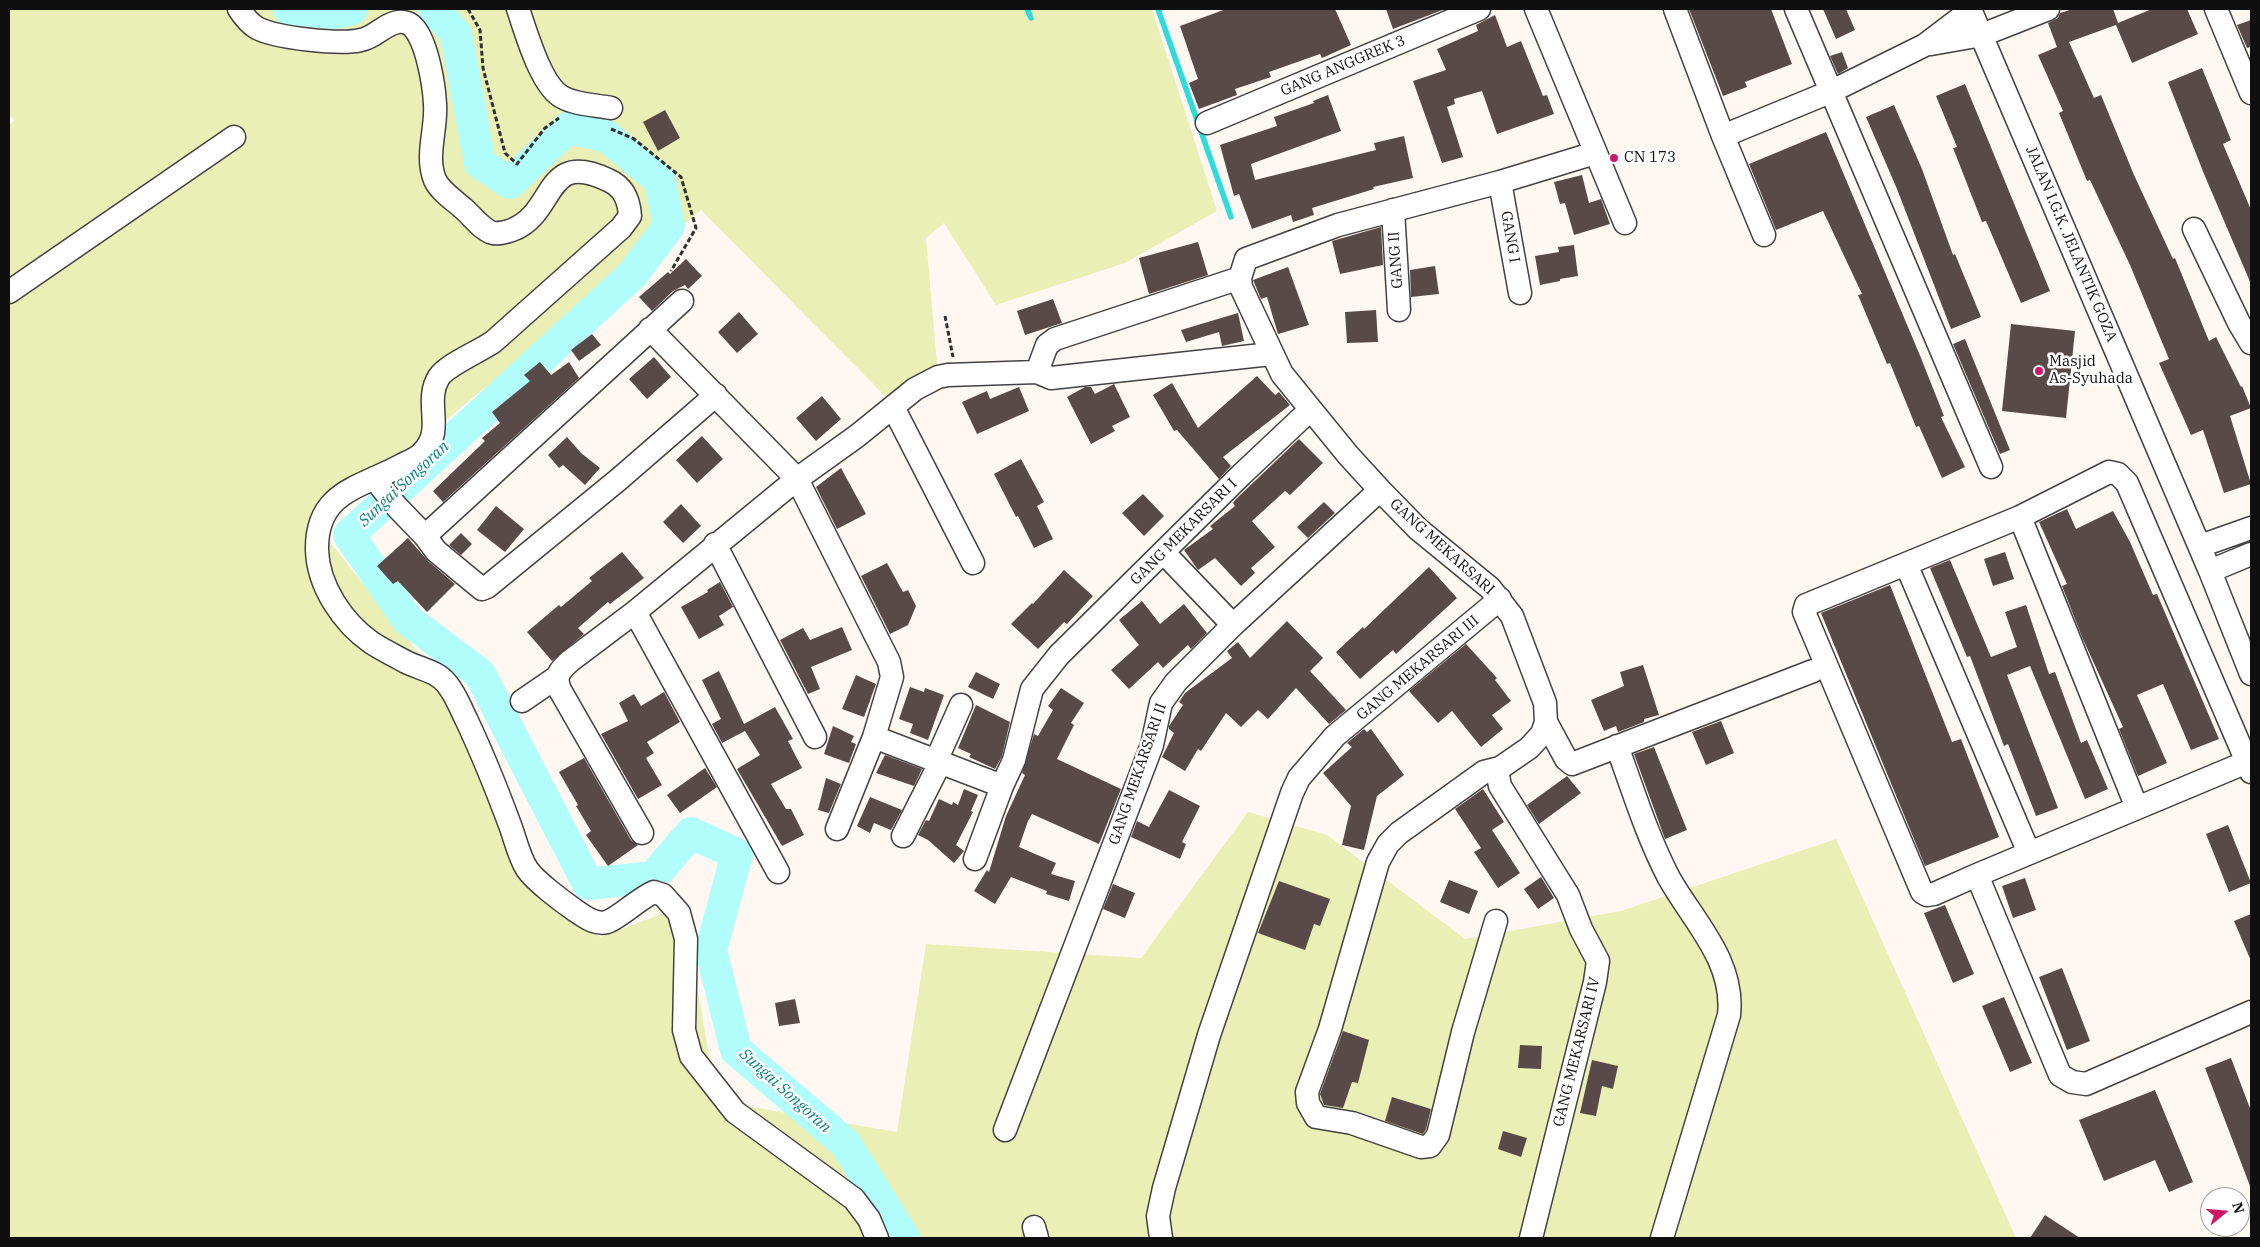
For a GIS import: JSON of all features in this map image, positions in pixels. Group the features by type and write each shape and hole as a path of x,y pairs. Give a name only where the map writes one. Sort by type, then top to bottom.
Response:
{"street":[{"path":"239,9 256,28 295,39 348,42 374,36 392,23 401,21 409,23 415,29 425,51 435,105 432,164 436,180 483,228 495,234 511,230 528,222 544,201 554,183 564,175 578,170 596,174 614,182 629,200 630,216 621,228 493,342 477,353 451,366 439,376 432,409 434,430 432,441 421,455 377,482 350,489 334,500 327,509 318,536 319,570 329,594 349,622 372,643 408,663 441,676 449,685 473,734 527,869 559,900 592,921 606,922 642,897 654,892 663,895 670,901 679,913 686,939 684,1030 691,1056 735,1112 854,1199 868,1219 877,1238"},
{"path":"518,9 538,60 555,93 564,99 610,118"},
{"name":"GANG ANGGREK 3","path":"1207,123 1480,9"},
{"path":"1536,9 1625,223"},
{"path":"1675,9 1723,136 1764,235"},
{"path":"1796,9 1991,467"},
{"path":"1723,136 1830,92 1925,45 1970,9"},
{"name":"JALAN I.G.K. JELANTIK GOZA","path":"1970,9 2200,546 2251,674"},
{"path":"1925,45 1982,35 2048,9"},
{"path":"2216,9 2251,93"},
{"path":"9,292 234,137"},
{"path":"1037,372 1047,345 1055,339 1240,278 1246,259 1253,256 1338,225 1500,182 1595,153"},
{"name":"GANG I","path":"1500,182 1520,294"},
{"name":"GANG II","path":"1393,210 1399,310"},
{"path":"2194,230 2239,323 2251,343"},
{"name":"GANG MEKARSARI","path":"1240,278 1243,294 1272,357 1282,374 1310,410 1380,490 1418,528 1500,599 1512,616 1546,713 1566,759 1572,764 1617,746"},
{"path":"425,536 682,301"},
{"path":"650,329 797,479 889,662 892,677 874,737 837,829"},
{"path":"522,700 557,677 560,670 635,612 797,479 893,407 938,377 1037,372 1051,378 1272,357"},
{"path":"377,482 436,551 482,588 487,587 618,480 716,395"},
{"path":"893,407 973,562"},
{"name":"GANG MEKARSARI I","path":"976,859 1002,786 1014,760 1032,690 1059,655 1241,475 1310,410"},
{"path":"2109,472 2118,474 2127,483 2250,765 2137,808 1934,894 1927,895 1922,892 1804,612 1806,605 2020,517 2109,472"},
{"name":"GANG MEKARSARI II","path":"1005,1130 1152,744 1161,703 1176,682 1233,625 1380,490"},
{"path":"2020,517 2137,808"},
{"path":"2200,546 2251,528"},
{"path":"716,544 815,737"},
{"path":"1164,553 1233,625"},
{"path":"2210,571 2251,554"},
{"path":"1906,564 2029,853"},
{"name":"GANG MEKARSARI III","path":"1161,1238 1158,1216 1166,1179 1209,1035 1289,802 1299,778 1335,736 1500,599"},
{"path":"635,612 778,872"},
{"path":"1662,1238 1729,1015 1730,1004 1720,961 1706,933 1670,878 1649,834 1617,746 1813,671"},
{"path":"557,677 560,690 642,833"},
{"path":"904,836 938,762 961,704"},
{"path":"1496,921 1463,1032 1438,1135 1430,1146 1421,1147 1352,1123 1316,1117 1311,1113 1307,1092 1330,1029 1378,862 1388,844 1399,833 1484,772 1497,770 1534,744 1542,734 1546,713"},
{"path":"874,737 1002,786"},
{"name":"GANG MEKARSARI IV","path":"1497,770 1500,786 1564,889 1581,929 1598,961 1597,976 1531,1238"},
{"path":"1977,875 2060,1074 2072,1082 2086,1084 2251,1012"}],"path":[{"path":"468,9 480,30 483,68 504,153 517,164 546,128 560,116"},
{"path":"610,118 681,177 696,228 670,271"},
{"path":"945,316 956,375"}],"green space":[{"path":"9,9 1152,9 1217,211 1125,263 996,305 944,223 926,238 937,364 890,401 701,210 317,526 454,697 536,878 600,937 683,906 717,1101 897,1132 926,944 1141,958 1248,812 1327,835 1465,939 1621,911 1836,839 2016,1238 9,1238 9,125 14,121 9,113"}],"building":[{"path":"1226,9 1335,9 1351,45 1322,58 1320,54 1269,72 1271,77 1235,89 1237,95 1199,109 1189,83 1198,79 1180,26"},
{"path":"1386,9 1445,9 1393,29"},
{"path":"1689,9 1771,9 1792,64 1745,82 1747,87 1723,96"},
{"path":"1823,9 1846,9 1855,30 1836,39"},
{"path":"2073,9 2113,9 2118,23 2152,9 2187,9 2198,34 2132,63 2116,25 2069,42 2094,98 2101,95 2134,175 2173,259 2175,258 2209,341 2216,337 2242,386 2251,408 2230,416 2251,484 2224,493 2203,430 2191,435 2159,363 2169,359 2130,265 2090,180 2087,181 2059,113 2063,111 2038,55 2057,47 2048,23 2058,18 2060,13"},
{"path":"1495,15 1507,47 1521,41 1543,96 1547,95 1554,114 1497,134 1482,91 1454,99 1455,104 1447,107 1463,157 1442,163 1413,81 1446,70 1437,49 1478,31 1476,25"},
{"path":"2251,20 2251,47 2247,48 2237,25"},
{"path":"1842,52 1848,68 1838,74 1830,56"},
{"path":"2202,68 2231,140 2223,144 2251,210 2251,284 2204,174 2168,82"},
{"path":"1965,84 2050,291 2021,303 1986,221 1982,222 1953,148 1957,147 1936,96"},
{"path":"1328,95 1341,131 1251,164 1255,180 1376,150 1374,143 1404,136 1413,178 1373,187 1374,189 1312,208 1314,215 1293,222 1291,215 1252,229 1239,194 1234,196 1220,145 1277,126 1274,117 1314,103 1313,101"},
{"path":"1894,105 1922,169 1953,255 1955,254 1981,317 1951,329 1897,189 1866,117"},
{"path":"665,110 680,138 658,151 643,122"},
{"path":"1826,132 1921,358 1944,416 1941,417 1965,467 1942,478 1919,426 1916,427 1890,363 1887,364 1858,295 1862,294 1823,211 1776,230 1749,164"},
{"path":"1582,175 1589,203 1601,199 1610,224 1574,235 1565,203 1560,204 1554,182"},
{"path":"1381,227 1383,265 1340,274 1332,241"},
{"path":"1198,242 1208,275 1149,294 1139,258"},
{"path":"1574,245 1578,276 1540,285 1535,256 1559,252 1558,247"},
{"path":"686,259 702,276 688,289 685,285 673,291 652,311 639,297 668,272 670,274"},
{"path":"1435,266 1439,294 1411,297 1410,270"},
{"path":"1288,267 1309,325 1278,334 1267,297 1261,299 1253,280"},
{"path":"1053,299 1062,323 1025,335 1017,311"},
{"path":"1376,310 1378,342 1347,343 1345,312"},
{"path":"739,312 758,334 737,353 718,332"},
{"path":"1238,313 1244,341 1222,346 1219,332 1186,342 1181,330"},
{"name":"Masjid As-Syuhada","path":"2011,324 2075,331 2066,418 2002,411"},
{"path":"592,334 601,345 579,361 571,350"},
{"path":"1965,339 2010,450 2000,454 1953,344"},
{"path":"654,357 671,377 647,399 629,379"},
{"path":"540,362 551,375 569,362 579,378 443,502 433,491 485,441 482,438 500,423 492,412 530,381 524,375"},
{"path":"1257,376 1275,395 1279,392 1290,405 1223,457 1231,466 1219,479 1177,430 1174,431 1153,395 1172,383 1198,428"},
{"path":"1114,384 1130,417 1112,426 1115,431 1091,444 1067,397 1085,387 1091,387 1095,394"},
{"path":"1019,387 1029,411 977,434 962,402 987,391 990,399"},
{"path":"822,396 841,419 816,441 796,418"},
{"path":"702,436 723,459 697,483 676,460"},
{"path":"567,437 581,453 600,468 585,485 563,465 559,468 548,455"},
{"path":"1299,439 1323,463 1290,495 1285,491 1252,521 1275,547 1251,568 1255,573 1241,586 1215,558 1198,570 1184,550 1213,529 1210,526 1235,506 1233,503 1236,499"},
{"path":"1021,459 1044,502 1037,506 1053,539 1034,548 994,474"},
{"path":"841,468 866,514 837,529 816,487"},
{"path":"1143,494 1164,516 1144,536 1122,513"},
{"path":"1324,502 1335,513 1308,538 1297,527"},
{"path":"681,504 701,526 683,543 663,522"},
{"path":"496,506 524,529 505,552 477,530"},
{"path":"2067,509 2076,529 2113,511 2130,542 2153,595 2157,594 2219,739 2191,750 2163,684 2137,695 2167,763 2138,776 2119,729 2123,727 2082,637 2062,586 2067,584 2039,522"},
{"path":"461,533 472,544 461,555 449,545"},
{"path":"408,538 428,561 455,584 427,612 398,581 393,584 377,566"},
{"path":"622,552 644,578 610,604 608,602 578,628 584,634 552,661 527,632 592,581 589,578"},
{"path":"2005,552 2014,579 1993,586 1984,559"},
{"path":"1950,560 1991,657 2017,647 2005,612 2026,605 2049,674 2055,672 2081,743 2087,740 2108,789 2085,799 2030,666 2007,675 2058,808 2036,816 2008,744 2004,746 1970,656 1967,657 1930,568"},
{"path":"887,563 903,592 908,590 916,606 908,625 890,634 861,576"},
{"path":"1429,567 1457,598 1396,654 1393,650 1360,679 1336,652 1363,627 1364,629"},
{"path":"1064,570 1093,596 1067,624 1064,622 1038,649 1011,624 1033,604"},
{"path":"720,582 733,607 719,616 724,625 699,639 681,607 708,592 707,590"},
{"path":"1890,585 1952,742 1961,739 1999,837 1925,866 1821,613"},
{"path":"1142,601 1160,624 1184,604 1207,633 1191,649 1188,645 1163,668 1158,662 1129,689 1111,670 1139,645 1119,620"},
{"path":"1287,621 1323,658 1310,671 1346,710 1329,724 1296,688 1268,719 1258,710 1241,727 1226,713 1201,751 1198,749 1185,771 1162,757 1174,733 1169,729 1169,726 1183,705 1179,702 1185,693 1232,658 1227,651 1238,642 1250,658"},
{"path":"842,627 852,650 811,667 820,689 808,694 780,640 803,628 810,640"},
{"path":"1466,644 1497,678 1495,680 1511,701 1492,715 1503,729 1481,747 1452,711 1438,723 1409,691"},
{"path":"1643,665 1659,715 1644,719 1644,722 1618,732 1616,726 1604,731 1591,700 1624,686 1620,672"},
{"path":"719,671 744,724 775,707 793,739 788,741 802,768 771,784 786,809 791,809 804,835 782,846 737,769 760,755 745,731 722,743 712,724 721,719 702,680"},
{"path":"976,672 1000,684 993,699 968,687"},
{"path":"856,675 876,684 864,717 842,709"},
{"path":"910,687 924,692 925,688 944,695 928,740 910,733 913,724 899,719"},
{"path":"1061,688 1084,703 1071,723 1074,725 1057,759 1121,789 1099,844 1032,814 1028,821 1019,847 1056,863 1051,874 1075,881 1069,901 1046,894 1047,891 1011,877 995,904 974,891 987,870 989,872 1006,816 1025,775 1022,773 1034,734 1038,736 1053,710 1048,706"},
{"path":"664,692 680,722 647,742 654,753 646,758 662,785 638,799 601,734 628,721 619,703 634,694 641,706"},
{"path":"976,705 1010,722 1002,756 995,769 969,757 971,754 958,748"},
{"path":"1721,721 1734,753 1706,765 1692,732"},
{"path":"833,726 854,736 851,742 856,744 849,763 824,754"},
{"path":"1364,729 1367,732 1371,729 1404,775 1377,796 1364,850 1342,845 1351,806 1323,773 1352,747 1347,743"},
{"path":"1654,747 1687,830 1665,839 1634,754"},
{"path":"885,755 922,769 914,786 876,773"},
{"path":"584,758 631,840 638,845 608,866 586,835 591,831 559,772"},
{"path":"705,768 717,787 680,813 667,795"},
{"path":"1567,776 1581,793 1539,824 1527,805"},
{"path":"826,778 841,784 829,813 818,810"},
{"path":"964,789 978,795 971,811 973,812 956,845 964,851 954,863 928,840 918,835 926,820 929,821 939,799 952,805 953,802 958,805"},
{"path":"1483,789 1504,822 1492,830 1520,873 1498,888 1474,852 1481,848 1455,809"},
{"path":"1169,790 1200,806 1182,842 1186,844 1180,859 1131,837 1137,821 1149,827"},
{"path":"870,797 902,810 891,830 874,823 870,833 857,826"},
{"path":"2228,825 2251,883 2229,892 2206,834"},
{"path":"1541,877 1554,898 1538,909 1524,889"},
{"path":"2025,878 2036,910 2013,918 2002,886"},
{"path":"1449,880 1478,891 1469,914 1440,902"},
{"path":"1279,881 1330,899 1320,926 1314,924 1305,950 1258,933"},
{"path":"1113,884 1135,893 1125,918 1103,909"},
{"path":"1945,905 1974,974 1953,983 1924,913"},
{"path":"2251,914 2251,961 2234,921"},
{"path":"2062,968 2090,1041 2067,1050 2039,977"},
{"path":"2004,997 2032,1063 2010,1072 1982,1006"},
{"path":"795,999 800,1023 779,1026 775,1003"},
{"path":"1343,1031 1369,1040 1358,1083 1352,1082 1343,1108 1324,1105 1320,1094"},
{"path":"1520,1045 1542,1046 1541,1069 1518,1068"},
{"path":"2231,1058 2251,1111 2250,1186 2205,1068"},
{"path":"1592,1060 1618,1066 1613,1089 1602,1086 1596,1116 1580,1113"},
{"path":"2155,1090 2193,1182 2169,1192 2155,1160 2104,1181 2079,1120"},
{"path":"1392,1097 1431,1109 1423,1134 1385,1121"},
{"path":"1503,1131 1527,1138 1521,1157 1498,1149"},
{"path":"2045,1215 2080,1238 2030,1238"}],"waterway":[{"name":"Sungai Songoran","path":"289,9 336,13 352,9"},
{"name":"Sungai Songoran","path":"434,9 456,34 480,163 510,183 568,128 606,136 660,180 669,226 632,275 349,535 407,619 480,674 588,884 653,877 691,833 737,854 711,950 736,1050 845,1143 904,1238"},
{"path":"1027,9 1031,18"},
{"path":"1158,9 1231,217"}],"place":[{"name":"CN 173","path":"1614,158"},
{"name":"Masjid As-Syuhada","path":"2039,371"}]}
